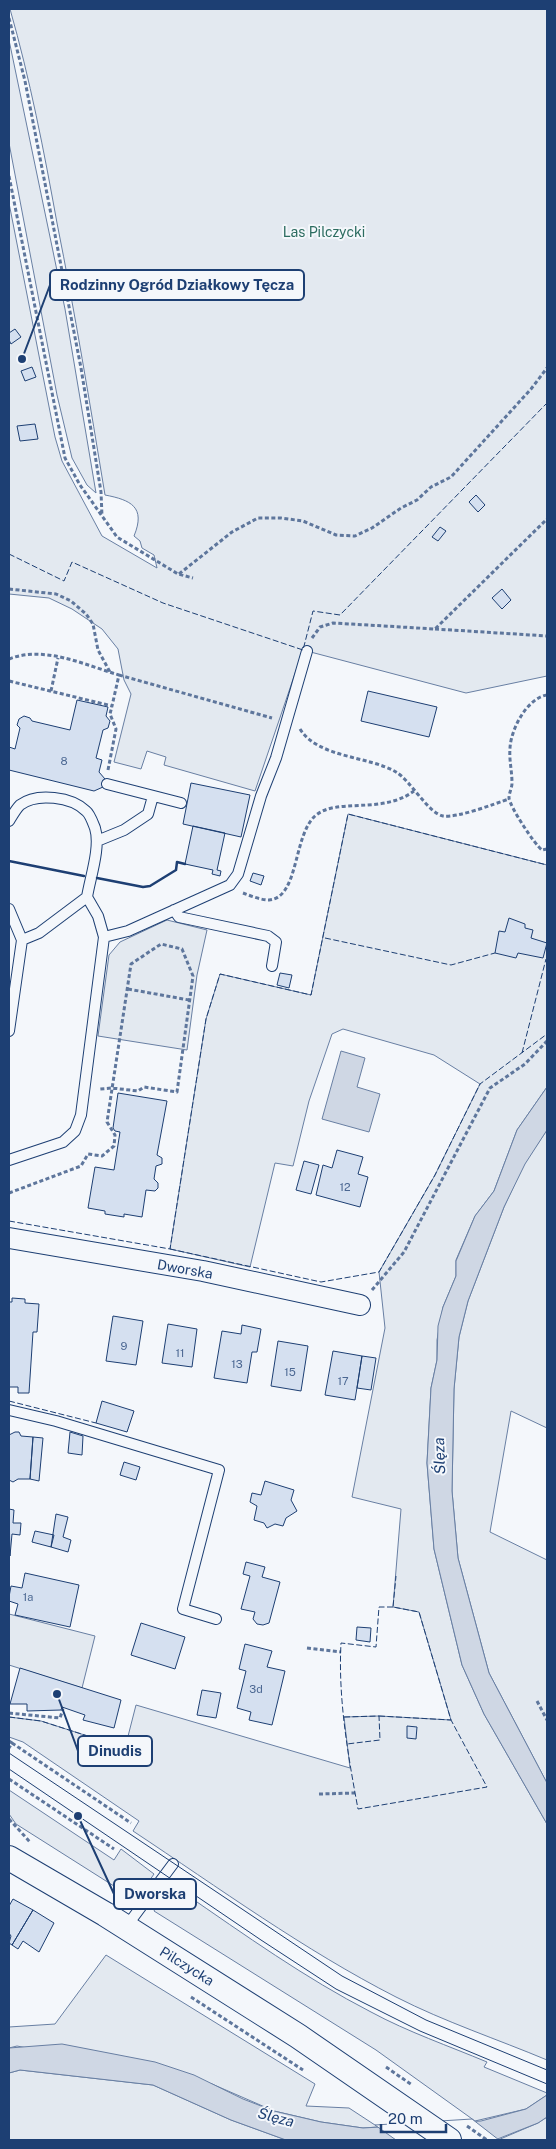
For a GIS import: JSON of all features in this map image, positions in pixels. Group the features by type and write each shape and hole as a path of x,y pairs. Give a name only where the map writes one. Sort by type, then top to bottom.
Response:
{"street":[{"name":"Dworska","path":"9,1238 203,1271 360,1304"},
{"name":"Pilczycka","path":"9,1858 126,1927 362,2079 449,2140"}],"lane":[{"path":"104,937 128,931 230,885 238,874 261,796 276,758 307,651"},
{"path":"107,784 181,803"},
{"path":"97,841 124,830 148,814 153,796"},
{"path":"9,821 20,805 35,798 52,798 75,804 87,812 95,828 97,841 87,898 98,916 104,937 81,1115 75,1131 63,1142 9,1160"},
{"path":"22,940 39,933 87,898"},
{"path":"9,909 22,940 9,1031"},
{"path":"174,910 179,918 268,936 276,942 272,966"},
{"path":"9,1410 65,1424 219,1470 184,1609 216,1619"},
{"path":"126,1927 173,1864"}],"path":[{"path":"9,18 24,81 79,358 101,492 102,516"},
{"path":"9,176 65,458 80,485 116,537 178,574 193,578"},
{"path":"178,574 232,532 258,518 281,518 303,521 336,535 355,536 372,528 401,508 417,500 431,487 451,476 531,389 547,368"},
{"path":"435,629 547,519"},
{"path":"9,589 56,594 71,601 86,614 93,624 98,650 110,672"},
{"path":"307,651 314,633 320,627 333,623 547,636"},
{"path":"9,659 31,654 58,658 287,722 298,726 305,737 319,746 396,772 407,780 414,791 432,810 440,815 449,817 509,799"},
{"path":"51,691 58,658"},
{"path":"107,784 116,730 110,714 119,675"},
{"path":"9,681 112,706"},
{"path":"547,695 533,700 511,738 512,786 509,799 538,847 542,850 547,850"},
{"path":"230,885 235,891 261,899 270,900 278,897 284,892 292,877 303,833 316,815 338,807 385,804 405,797 414,791"},
{"path":"9,1193 81,1166 88,1154 102,1156 114,1146 115,1135 106,1122 131,964 161,944 182,949 193,976 178,1092 144,1087 138,1092 112,1088"},
{"path":"128,989 189,1000"},
{"path":"360,1304 404,1252 490,1088 525,1064 547,1041"},
{"path":"307,1648 341,1652"},
{"path":"537,1701 547,1720"},
{"path":"9,1713 60,1718 63,1709"},
{"path":"9,1748 10,1742 131,1824"},
{"path":"9,1779 114,1849"},
{"path":"319,1794 355,1793"}],"green space":[{"name":"Las Pilczycki","path":"10,9 547,9 547,676 466,693 303,650 255,791 164,765 166,757 147,751 141,769 114,762 131,694 124,680 118,649 102,629 72,609 49,598 9,594 9,203 55,437 62,461 102,536 157,568 154,555 142,548 140,541 134,536 138,518 134,507 122,499 105,495 47,169 30,88"},
{"path":"9,40 65,309 96,493 87,485 72,458 57,395 9,143"},
{"path":"348,814 547,865 547,1087 517,1130 494,1191 475,1216 456,1260 456,1276 443,1307 437,1340 437,1360 431,1388 427,1463 434,1549 462,1665 484,1714 547,1824 547,2060 415,2006 328,1959 262,1918 133,1831 139,1821 23,1742 9,1737 9,1717 41,1721 125,1748 136,1705 350,1768 344,1717 379,1716 451,1720 419,1612 393,1607 401,1509 352,1497 385,1328 379,1272 435,1175 480,1084 434,1055 343,1029 332,1034 309,1101 293,1166 275,1163 250,1267 170,1249 206,1019 220,974 311,995"},
{"path":"167,920 207,930 197,975 187,1050 98,1036 109,955 120,942"},
{"path":"547,1130 547,1428 511,1411 490,1532 547,1560 547,1783 489,1673 458,1558 452,1491 454,1389 459,1337 468,1301 504,1207 524,1164"},
{"path":"9,1614 95,1636 82,1688 9,1665"},
{"path":"9,1790 114,1860 121,1849 154,1874 136,1900 16,1824 9,1814"},
{"path":"175,1890 184,1893 276,1956 347,1999 399,2026 487,2062 484,2067 547,2093 547,2095 526,2109 475,2121 376,2050 154,1911 161,1897"},
{"path":"106,1955 315,2084 306,2106 349,2108 378,2127 363,2128 321,2122 274,2111 212,2084 17,2046 9,2048 9,2027 55,2024"},
{"path":"20,2070 153,2085 231,2120 286,2140 9,2140 9,2073"},
{"path":"547,2117 547,2140 498,2140 538,2123"}],"water":[{"path":"341,1051 365,1058 357,1087 380,1094 369,1132 322,1119"},
{"name":"Ślęza","path":"547,1087 547,1130 525,1164 504,1207 468,1301 459,1337 454,1389 452,1491 458,1558 489,1673 547,1783 547,1824 484,1714 462,1665 434,1549 427,1463 431,1388 437,1360 438,1326 443,1307 456,1276 456,1261 475,1216 494,1191 517,1130"},
{"name":"Ślęza","path":"62,2044 155,2062 194,2075 243,2099 274,2111 321,2122 363,2128 481,2121 526,2109 547,2095 547,2117 538,2123 495,2140 286,2140 231,2120 153,2085 20,2070 9,2073 9,2048"}],"pier":[{"path":"472,2119 499,2140 396,2140 375,2125"}],"building":[{"path":"15,329 21,337 11,344 9,333"},
{"path":"32,367 36,377 25,381 21,371"},
{"path":"35,424 38,439 20,441 17,426"},
{"path":"476,495 485,505 478,512 469,502"},
{"path":"440,527 446,531 438,541 432,537"},
{"path":"502,589 511,600 502,609 492,598"},
{"path":"368,691 437,707 429,737 361,721"},
{"path":"77,700 108,707 106,716 110,721 108,728 103,730 96,758 102,760 99,772 105,779 103,787 94,791 9,770 9,747 15,749 20,728 17,725 19,719 24,716 32,721 70,730"},
{"path":"191,783 250,795 241,837 183,824"},
{"path":"193,826 225,833 217,870 221,871 220,876 212,874 213,870 185,864"},
{"path":"253,873 264,876 261,885 250,881"},
{"path":"509,918 525,924 525,928 533,930 531,938 547,943 543,958 518,953 516,958 495,953 499,931 505,932"},
{"path":"280,973 292,975 289,988 277,985"},
{"path":"118,1093 167,1101 157,1155 162,1158 162,1164 156,1166 154,1179 158,1183 158,1188 155,1191 146,1190 142,1217 124,1214 124,1217 105,1214 105,1211 88,1208 95,1167 114,1170 120,1132 115,1131 113,1128"},
{"path":"337,1150 363,1157 358,1174 368,1177 360,1207 316,1195 323,1165 332,1168"},
{"path":"304,1161 319,1165 311,1194 296,1190"},
{"path":"12,1298 25,1299 25,1303 39,1304 37,1332 33,1332 29,1393 18,1393 18,1387 9,1387 9,1302 12,1302"},
{"path":"113,1316 143,1321 136,1365 106,1361"},
{"path":"168,1324 197,1329 192,1367 162,1363"},
{"path":"242,1325 261,1329 257,1352 252,1352 247,1383 214,1378 222,1331 241,1334"},
{"path":"278,1341 308,1346 301,1391 271,1386"},
{"path":"333,1351 362,1356 355,1400 325,1395"},
{"path":"362,1356 376,1358 371,1390 357,1388"},
{"path":"102,1401 134,1411 127,1432 96,1423"},
{"path":"19,1432 21,1436 33,1437 30,1479 18,1479 13,1482 9,1480 9,1435"},
{"path":"70,1432 83,1436 82,1455 68,1453"},
{"path":"33,1437 43,1438 39,1481 30,1479"},
{"path":"124,1462 140,1467 136,1480 120,1475"},
{"path":"265,1481 294,1490 291,1500 297,1511 286,1518 283,1526 275,1524 267,1528 264,1523 254,1520 257,1506 250,1502 252,1493 261,1495"},
{"path":"9,1509 14,1510 13,1523 21,1523 20,1535 12,1534 10,1556"},
{"path":"56,1514 68,1517 63,1537 71,1540 68,1552 51,1547"},
{"path":"35,1531 54,1535 51,1547 32,1542"},
{"path":"246,1562 265,1567 262,1577 280,1582 269,1623 263,1625 257,1624 253,1619 255,1612 241,1609 250,1576 243,1574"},
{"path":"25,1573 79,1585 70,1627 15,1615 18,1604 9,1601 11,1586 22,1588"},
{"path":"141,1623 185,1637 175,1669 131,1655"},
{"path":"357,1627 371,1628 370,1642 356,1640"},
{"path":"245,1644 272,1651 267,1667 285,1671 272,1725 249,1720 251,1712 237,1708 246,1671 239,1669"},
{"path":"20,1668 121,1700 114,1728 83,1720 85,1715 62,1707 61,1710 27,1711 27,1704 10,1704"},
{"path":"202,1690 221,1693 216,1718 197,1715"},
{"path":"407,1726 417,1727 416,1739 407,1738"},
{"path":"13,1899 33,1910 12,1945 9,1943 11,1936 9,1933 9,1906"},
{"path":"33,1910 54,1923 39,1952 23,1941 18,1949 12,1945"}],"tram line":[{"path":"9,1753 342,1976 426,2020 547,2070"},
{"path":"9,1769 336,1989 420,2031 547,2084"}],"fence":[{"path":"9,554 64,581 72,562 163,603 303,650 313,611 340,615 547,403"},
{"path":"9,1221 170,1249 206,1019 220,974 311,995 348,814 547,865"},
{"path":"325,938 451,965 495,953"},
{"path":"522,1053 546,959"},
{"path":"170,1249 321,1282 379,1272 435,1175 480,1084 547,1034"},
{"path":"9,1401 96,1423"},
{"path":"393,1607 379,1607 376,1647 341,1643 342,1706 347,1748 358,1809 487,1787 451,1720 419,1612 393,1607 396,1576"},
{"path":"379,1716 451,1720"},
{"path":"344,1717 379,1716 380,1740 347,1744"},
{"path":"9,1717 41,1721 125,1748"}],"wall":[{"path":"9,861 84,876"},
{"path":"97,878 143,887 150,886 176,870 177,862 185,864"}],"place":[{"name":"Rodzinny Ogród Działkowy Tęcza","path":"22,359"},
{"name":"Dinudis","path":"57,1694"},
{"name":"Dworska","path":"78,1816"}]}
